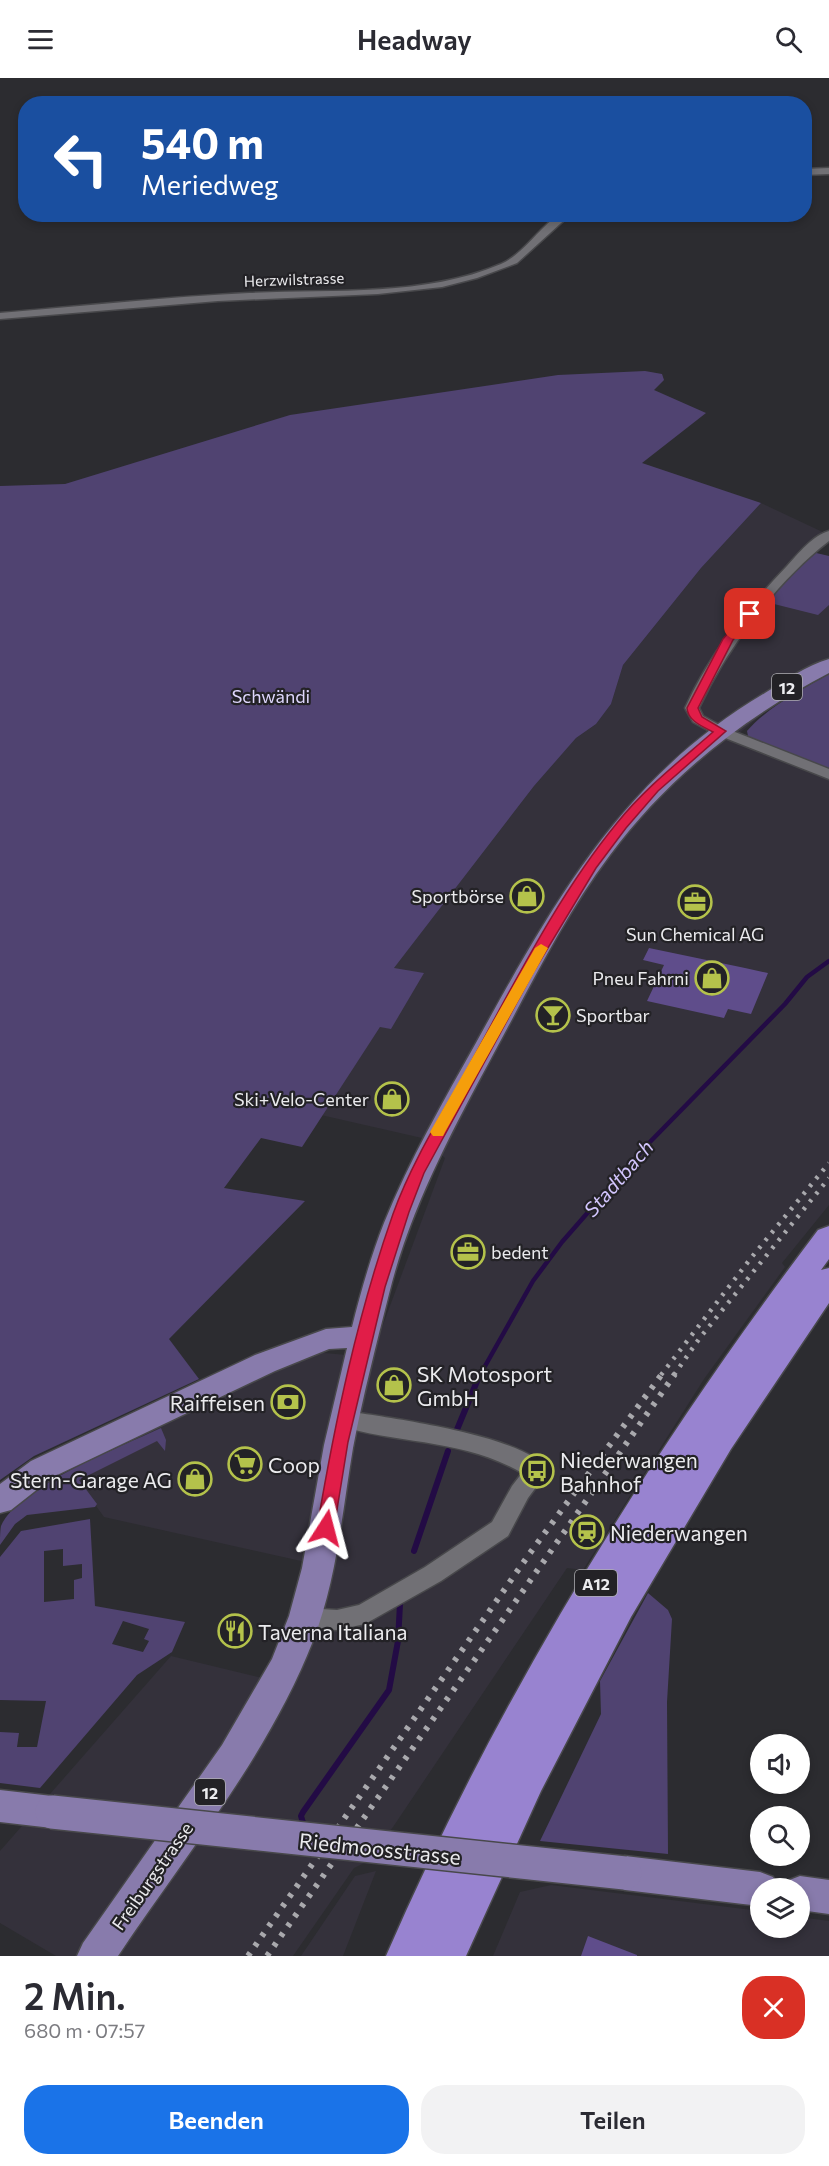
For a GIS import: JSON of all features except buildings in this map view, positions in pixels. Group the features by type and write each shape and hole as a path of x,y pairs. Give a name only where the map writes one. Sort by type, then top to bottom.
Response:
{"highway":[{"name":"A12","path":"407,1956 513,1734 591,1591 645,1501 727,1377 829,1237"},
{"name":"A12","path":"445,1956 527,1777 618,1604 712,1448 829,1279"}],"main road":[{"name":"Freiburgstrasse","path":"96,1956 235,1755 277,1683 305,1618 319,1565 345,1419 377,1287 401,1212 417,1173 453,1104 564,908 596,859 636,808 666,778 720,731 772,697 829,665"},
{"path":"0,1501 42,1468 265,1363 326,1339 365,1336"},
{"name":"Riedmoosstrasse","path":"0,1806 750,1888"},
{"path":"810,1894 829,1897"}],"street":[{"path":"812,172 829,171"},
{"name":"Herzwilstrasse","path":"0,316 233,296 363,292 423,287 508,264 523,255 555,222"},
{"path":"829,535 814,546 760,602 734,633 721,652 692,708 698,719 720,731 829,774"},
{"path":"305,1618 337,1620 365,1614 433,1574 500,1529 520,1492 537,1471 509,1455 481,1447 345,1419"}],"shaded area":[{"path":"761,503 829,535 813,553 829,556 829,671 789,692 737,735 829,777 829,1205 782,1263 785,1267 704,1379 583,1570 567,1568 393,1827 364,1863 354,1868 293,1956 56,1956 0,1923 0,1851 171,1656 262,1678 319,1565 104,1517 66,1464 312,1352 371,1357 445,1158 422,1138 321,1115 380,1027 423,973 393,969 534,786 576,738 596,724 611,704 623,665 701,568"},
{"path":"376,1871 343,1956 301,1956 355,1876"},
{"path":"551,1885 750,1910 750,1938 810,1938 810,1918 829,1921 829,1956 493,1956 520,1892"}],"green space":[{"name":"Schwändi","path":"645,371 662,374 664,380 654,390 706,413 642,463 761,503 701,568 623,665 611,704 596,724 576,738 534,786 394,968 424,973 391,1029 380,1027 302,1147 261,1138 224,1188 305,1201 169,1339 199,1379 34,1456 0,1480 0,486 65,484 290,415 558,375"},
{"path":"812,552 829,556 829,605 818,615 766,602"},
{"path":"829,674 829,770 755,742 748,736 747,731 765,714"},
{"path":"161,1428 166,1440 165,1451 157,1441 79,1480 97,1504 95,1507 27,1515 15,1524 0,1545 1,1526 12,1511 28,1496 73,1469"},
{"path":"90,1519 95,1606 185,1622 172,1652 137,1675 40,1788 0,1783 0,1732 19,1733 17,1747 37,1747 46,1701 0,1700 0,1557 21,1531","holes":["63,1549 63,1566 82,1564 82,1578 74,1580 74,1599 44,1602 44,1551","123,1621 149,1629 144,1639 149,1641 143,1652 112,1644"]},
{"path":"648,1593 668,1610 672,1619 667,1702 668,1854 540,1841 601,1714 600,1681"}],"waterway":[{"name":"Stadtbach","path":"480,1375 533,1281 562,1242 647,1145 785,1004 807,977 829,961"},
{"name":"Stadtbach","path":"456,1432 480,1374"},
{"path":"414,1551 448,1451"},
{"path":"304,1826 301,1816 303,1812 389,1690 398,1641 400,1604"}],"railway":[{"path":"661,1375 751,1258 829,1163"},
{"path":"674,1375 699,1339 829,1178"},
{"path":"248,1956 530,1553 662,1374"},
{"path":"267,1956 675,1374"}],"slow traffic":[{"path":"438,1132 541,948"}],"place":[{"name":"Sportbörse","path":"527,896"},
{"name":"Sun Chemical AG","path":"695,902"},
{"name":"Pneu Fahrni","path":"712,978"},
{"name":"Sportbar","path":"553,1015"},
{"name":"Ski+Velo-Center","path":"392,1099"},
{"name":"bedent","path":"468,1252"},
{"name":"SK Motosport GmbH","path":"394,1385"},
{"name":"Raiffeisen","path":"288,1402"},
{"name":"Coop","path":"245,1464"},
{"name":"Niederwangen Bahnhof","path":"537,1471"},
{"name":"Stern-Garage AG","path":"195,1479"},
{"name":"Niederwangen","path":"587,1532"},
{"name":"Taverna Italiana","path":"235,1631"}],"route":[{"path":"326,1528 340,1442 377,1287 401,1212 417,1173 528,971 590,867 622,825 654,789 720,731 698,719 692,708 729,639 750,614"}]}
